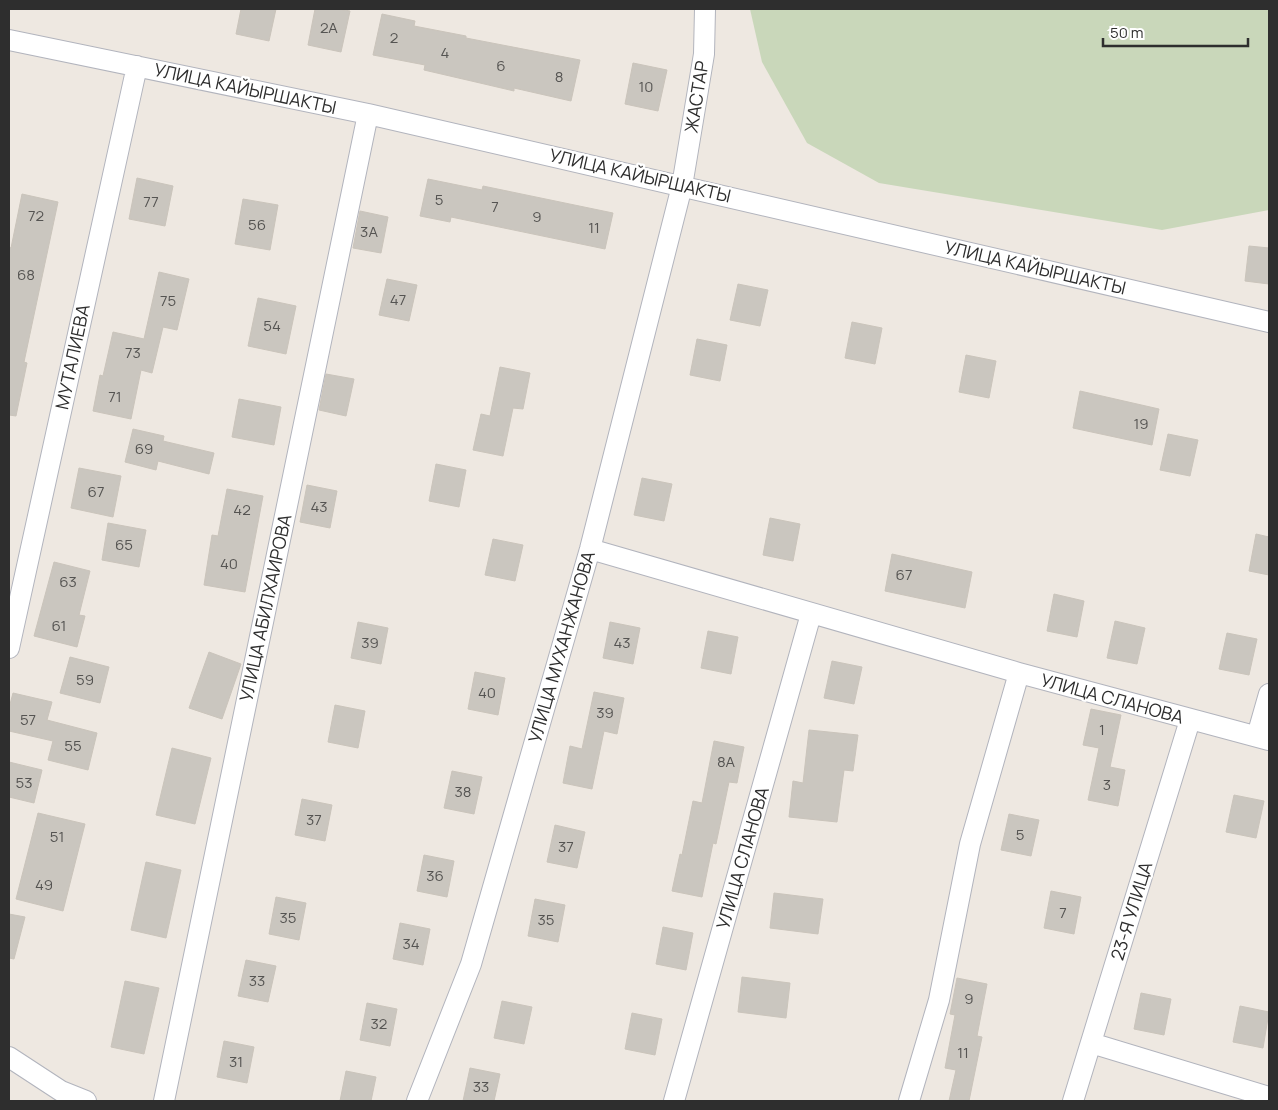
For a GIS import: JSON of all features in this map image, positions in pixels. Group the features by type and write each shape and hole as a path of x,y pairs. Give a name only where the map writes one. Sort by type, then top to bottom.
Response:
{"street":[{"name":"ЖАСТАР","path":"682,186 704,54 705,9"},
{"name":"УЛИЦА КАЙЫРШАКТЫ","path":"9,40 368,114 1269,322"},
{"name":"МУТАЛИЕВА","path":"9,648 137,66"},
{"name":"УЛИЦА АБИЛХАИРОВА","path":"164,1101 368,114"},
{"name":"УЛИЦА МУХАНЖАНОВА","path":"417,1101 471,964 590,549 682,186"},
{"name":"УЛИЦА СЛАНОВА","path":"590,549 1019,673 1263,738"},
{"name":"УЛИЦА СЛАНОВА","path":"674,1101 811,614"},
{"path":"909,1101 939,1000 970,844 1019,673"},
{"path":"1263,738 1269,694"},
{"name":"23-Я УЛИЦА","path":"1073,1101 1190,720"},
{"path":"1091,1043 1269,1097"},
{"path":"9,1057 60,1091 86,1101"}],"green space":[{"path":"750,9 1269,9 1269,210 1162,230 879,183 807,143 762,62"}],"building":[{"path":"241,9 276,9 269,41 236,34"},
{"path":"315,9 350,11 341,52 308,45"},
{"path":"382,14 415,21 414,26 580,60 571,101 514,88 514,91 424,70 425,65 373,55"},
{"path":"633,63 667,70 658,111 625,104"},
{"path":"137,178 173,186 165,226 129,219"},
{"path":"428,179 482,190 483,186 613,213 605,249 451,217 450,222 420,216"},
{"path":"22,194 58,202 24,362 27,363 16,416 9,415 9,247 11,248"},
{"path":"243,199 278,205 270,250 235,244"},
{"path":"360,211 388,217 381,253 353,248"},
{"path":"1249,246 1269,248 1269,284 1245,281"},
{"path":"159,272 189,279 177,330 163,327 152,373 141,370 131,419 93,411 100,375 103,376 113,332 144,339"},
{"path":"387,279 417,285 409,321 379,315"},
{"path":"738,284 768,290 760,326 730,320"},
{"path":"258,298 296,306 286,354 248,346"},
{"path":"852,322 882,328 875,364 845,358"},
{"path":"697,339 727,345 720,381 690,375"},
{"path":"966,355 996,361 989,398 959,392"},
{"path":"500,367 530,373 523,409 513,408 503,456 473,450 481,414 490,416"},
{"path":"326,374 354,379 346,416 319,410"},
{"path":"1080,391 1159,409 1152,445 1073,428"},
{"path":"239,399 281,407 274,445 232,437"},
{"path":"133,429 164,436 163,441 214,453 209,474 158,461 156,470 125,462"},
{"path":"1168,434 1198,440 1190,476 1160,470"},
{"path":"436,464 466,470 459,507 429,501"},
{"path":"79,468 121,476 113,517 71,508"},
{"path":"642,478 672,484 664,521 634,515"},
{"path":"307,485 337,491 330,528 300,522"},
{"path":"227,489 263,496 245,592 204,585 212,535 218,536"},
{"path":"770,518 800,524 793,561 763,555"},
{"path":"108,523 146,530 139,567 102,560"},
{"path":"1256,534 1269,537 1269,575 1249,571"},
{"path":"493,539 523,545 515,581 485,575"},
{"path":"892,554 972,572 965,608 885,591"},
{"path":"54,562 90,571 79,615 85,616 77,647 34,636"},
{"path":"1054,594 1084,601 1077,637 1047,631"},
{"path":"1115,621 1145,628 1137,664 1107,658"},
{"path":"358,622 388,628 381,664 351,658"},
{"path":"610,622 640,628 633,664 603,658"},
{"path":"708,631 738,637 731,674 701,668"},
{"path":"1227,633 1257,639 1249,675 1219,669"},
{"path":"209,652 241,664 222,719 189,708"},
{"path":"70,657 109,667 100,703 60,693"},
{"path":"832,661 862,667 854,704 824,698"},
{"path":"475,672 505,678 498,715 468,709"},
{"path":"594,692 624,698 617,734 604,731 592,789 563,783 570,746 582,749"},
{"path":"13,693 52,702 47,720 97,733 88,770 48,760 53,741 9,731 9,708"},
{"path":"335,705 365,711 358,748 328,742"},
{"path":"1091,709 1121,715 1110,767 1125,770 1118,806 1088,800 1099,748 1083,745"},
{"path":"809,730 858,735 853,771 844,770 837,822 789,817 793,781 803,783"},
{"path":"714,741 744,747 737,783 729,782 716,844 713,843 702,897 672,891 680,854 682,855 693,801 702,803"},
{"path":"172,748 211,758 195,824 156,815"},
{"path":"9,762 42,770 34,803 9,797"},
{"path":"452,771 482,777 474,814 444,808"},
{"path":"1234,795 1264,801 1256,838 1226,832"},
{"path":"302,799 332,805 325,841 295,835"},
{"path":"38,813 85,824 63,911 16,899"},
{"path":"1009,814 1039,820 1031,856 1001,850"},
{"path":"555,825 585,832 577,868 547,862"},
{"path":"424,855 454,861 447,897 417,891"},
{"path":"146,862 181,870 166,938 131,930"},
{"path":"1051,891 1081,897 1074,934 1044,928"},
{"path":"774,893 823,899 818,934 770,928"},
{"path":"276,897 306,903 299,940 269,934"},
{"path":"535,899 565,905 558,942 528,936"},
{"path":"9,914 25,917 14,959 9,958"},
{"path":"400,923 430,929 423,965 393,959"},
{"path":"663,927 693,933 686,970 656,964"},
{"path":"246,960 276,966 268,1002 238,996"},
{"path":"742,977 790,983 786,1018 738,1012"},
{"path":"957,978 987,984 977,1036 982,1037 969,1101 949,1101 956,1070 945,1068 955,1015 950,1014"},
{"path":"125,981 159,988 144,1054 111,1047"},
{"path":"1141,993 1171,999 1164,1035 1134,1029"},
{"path":"502,1001 532,1007 524,1044 494,1038"},
{"path":"367,1003 397,1009 390,1046 360,1040"},
{"path":"1240,1006 1269,1012 1263,1048 1233,1042"},
{"path":"632,1013 662,1019 655,1055 625,1049"},
{"path":"224,1041 254,1047 247,1083 217,1077"},
{"path":"470,1068 500,1074 494,1101 463,1101"},
{"path":"346,1071 376,1077 371,1101 340,1101"}]}
